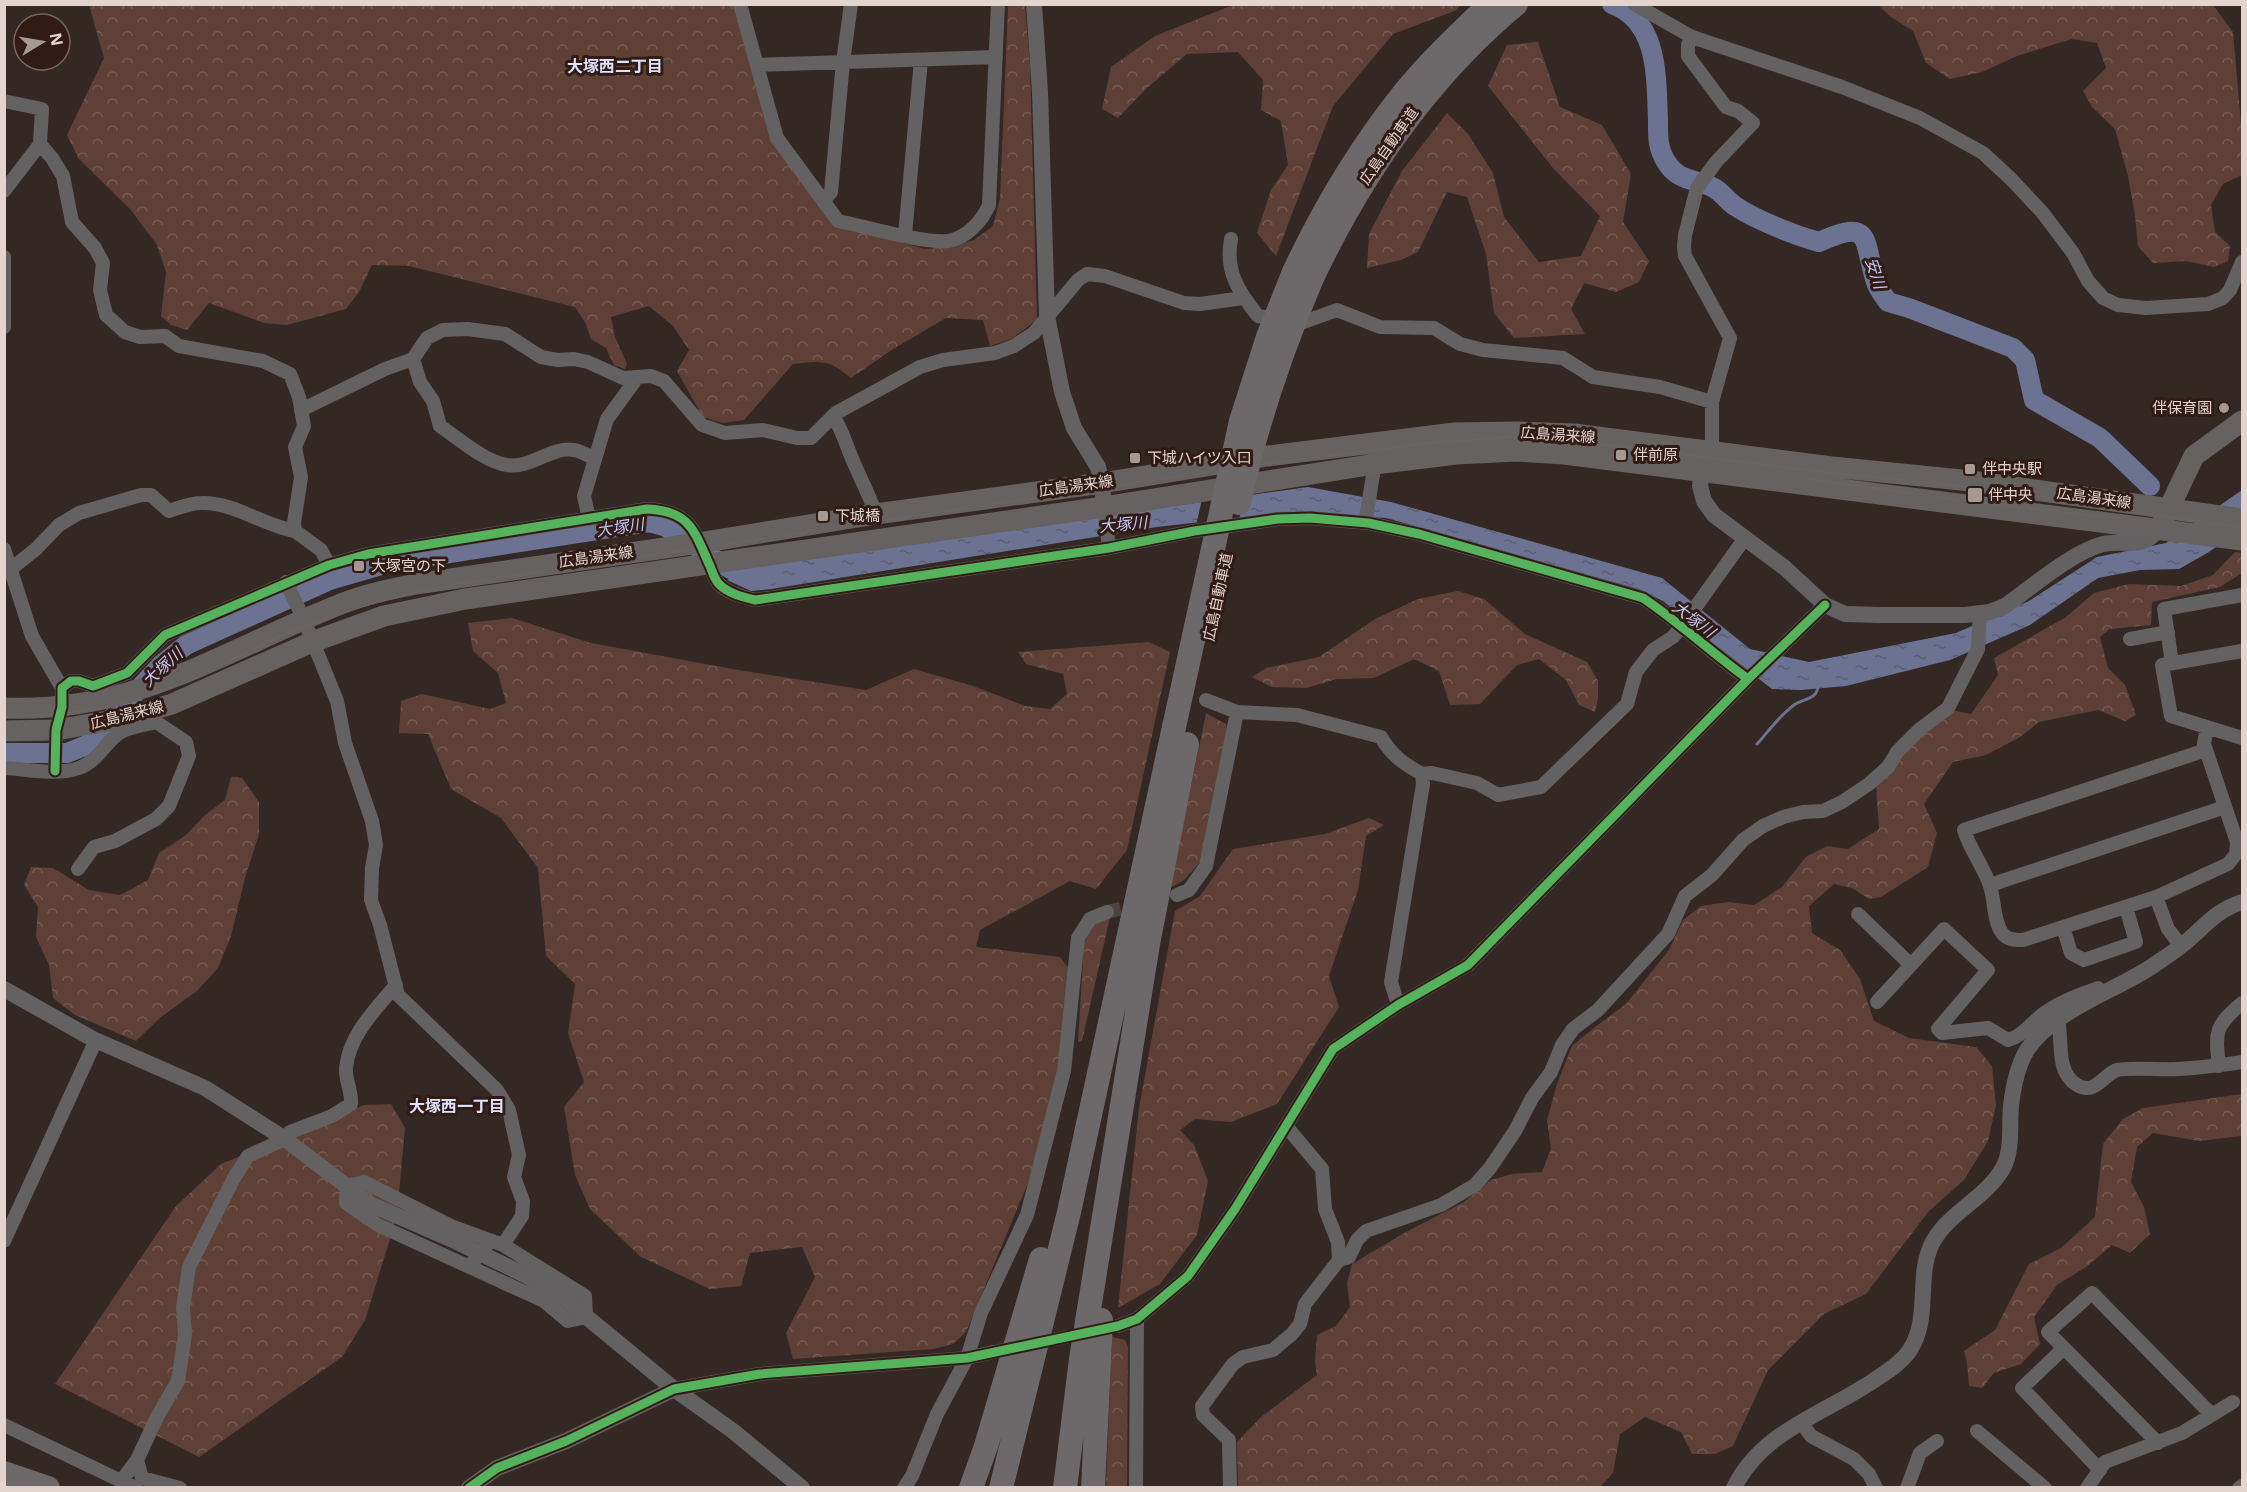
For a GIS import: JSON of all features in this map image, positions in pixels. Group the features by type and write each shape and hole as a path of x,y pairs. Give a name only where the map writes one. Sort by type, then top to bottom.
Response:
{"highway":[{"name":"広島自動車道","path":"1120,1120 1182,727 1241,421 1268,337 1303,275 1337,188 1367,142 1419,76 1447,45 1503,8"},
{"name":"広島自動車道","path":"1104,1044 1182,727"},
{"path":"971,1488 990,1434 1104,1044"},
{"path":"1000,1488 1069,1212 1104,1044"},
{"path":"1065,1488 1081,1359 1120,1120"},
{"path":"1093,1488 1103,1275 1120,1120"},
{"path":"4,1474 39,1488"},
{"path":"4,1474 48,1488"}],"main road":[{"path":"2158,530 2194,456 2242,421"},
{"name":"広島湯来線","path":"4,731 56,737 91,724 125,718 172,704 312,642 384,616 465,599 706,567 741,558 1104,509 1373,454 1455,433 1574,434 1832,467 1971,481 2215,515 2240,533"},
{"name":"広島湯来線","path":"4,708 62,697 115,697 157,684 205,666 302,614 375,592 668,547 702,537 1102,483 1268,456 1517,451 1564,454 2158,530 2188,533 2240,533"}],"street":[{"path":"741,4 777,138 838,221 929,240 949,241 965,234 983,219 989,206 998,4"},
{"path":"823,201 831,192 843,62 851,4"},
{"path":"1034,4 1040,92 1047,316 1062,392 1074,428 1098,467 1102,483 1108,544"},
{"path":"1634,4 1692,37 1842,87 1920,118 1983,153 2042,212 2073,253 2088,280 2103,298 2118,305 2146,308 2208,304 2223,298 2230,290 2242,262"},
{"path":"1692,37 1688,45 1688,56 1726,107 1738,111 1753,123 1716,162 1700,184 1685,235 1685,256 1730,338 1712,402 1712,451 1702,470 1700,486 1704,501 1714,515 1785,568 1825,605 1845,614 1980,616 2005,606 2084,550 2105,543 2144,542 2152,539 2158,530"},
{"path":"757,65 996,57"},
{"path":"905,235 921,60"},
{"path":"4,101 42,109 39,144 4,190"},
{"path":"39,144 52,158 63,176 72,222 95,248 103,263 100,290 106,315 125,332 140,337 165,336 179,346 263,361 290,374 299,397 304,426 295,447 302,477 294,524 295,531"},
{"path":"1231,239 1228,254 1233,279 1258,316 1301,323 1337,310 1380,327 1434,328 1467,346 1483,350 1563,358 1593,377 1660,387 1712,402"},
{"path":"4,257 4,327"},
{"path":"301,410 385,369 413,359 427,338 443,330 468,329 505,334 541,357 558,360 574,358 622,378 651,376 664,381 702,425 725,433 764,430 797,438 812,438 836,413 920,367 943,360 995,354 1014,346 1034,333 1078,280 1087,274 1105,276 1184,303 1200,304 1244,298"},
{"path":"413,359 420,382 432,402 440,426 491,460 507,465 521,465 560,451 574,450 595,459"},
{"path":"588,519 584,496 607,419 634,382 634,377"},
{"path":"833,416 842,429 876,514"},
{"path":"1367,521 1373,454"},
{"path":"12,568 36,549 59,525 79,513 141,495 151,495 169,511 199,503 215,504 262,519 279,528 295,531 321,550 329,565"},
{"path":"55,769 56,737 62,697 71,681 93,686 127,673 165,635 329,565 368,554 647,509 666,510 682,518 702,537 706,567 717,582 735,595 755,600 1278,519 1367,521 1644,598 1684,624 1715,655 1750,677"},
{"path":"1206,700 1237,712 1297,715 1381,737 1387,748 1403,764 1422,774 1432,773 1477,783 1498,795 1541,787 1627,704 1636,672 1653,650 1673,637 1684,624 1745,538"},
{"path":"4,549 32,636 62,697"},
{"path":"287,584 302,614 337,701 345,743 372,821 376,845 372,868 371,900 380,925 398,995 497,1090 508,1110 519,1155 514,1177 523,1201 522,1216 472,1264"},
{"path":"2172,663 2164,609 2242,595"},
{"path":"1118,1326 1137,1319 1188,1276 1235,1209 1333,1049 1398,1005 1468,965 1750,677 1825,605"},
{"path":"1230,1488 1229,1440 1209,1423 1203,1415 1202,1406 1233,1364 1244,1357 1273,1350 1292,1334 1300,1324 1305,1304 1339,1260 1349,1257 1357,1240 1366,1231 1441,1205 1475,1185 1490,1168 1515,1131 1532,1098 1551,1072 1562,1045 1573,1029 1598,1010 1668,934 1685,896 1712,875 1743,840 1763,826 1783,817 1803,812 1823,811 1842,802 1869,784 1888,767 1898,752 1920,729 1948,708 1978,649 1980,616"},
{"path":"2130,639 2168,633"},
{"path":"2242,651 2162,665 2171,716 2242,738"},
{"path":"1177,895 1189,890 1206,866 1237,712"},
{"path":"4,768 70,771 98,756 119,733 156,722 186,742 189,756 169,806 156,819 115,841 94,847 78,869"},
{"path":"2206,750 1964,830 1968,845 1990,885 1997,923 2002,934 2011,940 2023,940 2156,897 2228,864 2236,854 2237,842 2204,744 2207,727"},
{"path":"1398,1005 1392,982 1423,784 1422,774"},
{"path":"1990,885 2225,807"},
{"path":"2156,897 2168,928 2181,946"},
{"path":"1734,1488 1764,1449 1779,1434 1864,1387 1895,1366 1910,1349 1923,1306 1925,1273 1930,1248 1942,1228 1990,1186 2004,1167 2017,1074 2028,1049 2058,1020 2077,1007 2126,983 2181,946 2212,916 2242,902"},
{"path":"2063,927 2071,953 2084,960 2136,942 2126,907"},
{"path":"904,1488 912,1476 938,1414 967,1358 981,1313 1027,1215 1064,1071 1078,938 1090,919 1107,912"},
{"path":"1858,914 1911,965"},
{"path":"1877,1002 1944,929 1988,970 1938,1029 1942,1034 1988,1028 2008,1040 2017,1038 2044,1013 2068,999 2097,988 2103,994"},
{"path":"122,1480 136,1460 178,1381 185,1335 183,1307 189,1267 234,1178 248,1156 285,1139 290,1132 332,1116 351,1104 352,1095 346,1069 351,1050 362,1026 396,985"},
{"path":"4,988 96,1040 205,1088 285,1139 370,1204 456,1240 525,1275 566,1300 674,1389 733,1431 802,1488"},
{"path":"2219,1066 2218,1028 2226,1017 2242,1003"},
{"path":"2058,1020 2061,1055 2066,1072 2077,1084 2088,1087 2101,1083 2117,1070 2178,1069 2242,1062"},
{"path":"4,1241 96,1040"},
{"path":"1286,1126 1322,1169 1325,1209 1338,1242 1339,1260"},
{"path":"347,1186 364,1182 451,1226 493,1243 585,1296 586,1317"},
{"path":"347,1186 346,1203 378,1226 472,1264 544,1302 568,1321 586,1317"},
{"path":"2158,1443 2048,1332 2092,1293 2212,1415"},
{"path":"1136,1488 1137,1319"},
{"path":"2064,1348 2018,1383 2100,1470"},
{"path":"469,1488 496,1468 566,1441 674,1389 760,1374 967,1358 993,1352"},
{"path":"2087,1488 2105,1462 2182,1433 2233,1402"},
{"path":"1801,1422 1811,1436 1854,1459 1869,1474 1876,1488"},
{"path":"4,1425 135,1488"},
{"path":"1977,1431 2045,1488"},
{"path":"1907,1488 1920,1453 1937,1441"},
{"path":"136,1460 142,1478 180,1488"}],"green space":[{"path":"89,5 735,5 772,139 836,225 925,249 951,247 974,240 993,226 1000,198 1008,5 1025,5 1030,65 1037,320 1011,339 990,346 983,320 946,318 893,349 851,378 830,364 811,362 793,364 744,420 723,423 703,417 677,371 689,350 673,326 649,306 611,317 615,337 627,364 625,369 614,365 606,348 591,339 586,324 575,307 409,266 372,265 359,292 346,309 287,325 264,323 209,303 187,330 171,325 161,316 166,272 157,245 130,209 79,159 67,135 104,58"},
{"path":"1233,5 1460,5 1457,10 1393,34 1333,106 1276,256 1257,233 1271,190 1288,165 1281,121 1261,110 1263,80 1238,52 1187,54 1148,87 1118,118 1102,109 1111,67 1155,36"},
{"path":"1878,5 2213,5 2233,32 2242,135 2242,175 2223,184 2211,205 2215,232 2230,246 2228,261 2214,267 2186,261 2153,263 2138,246 2128,176 2115,129 2092,107 2083,91 2106,68 2097,43 2072,39 2017,56 1982,72 1950,79 1926,63 1913,31 1891,17"},
{"path":"1538,42 1560,107 1602,125 1631,174 1623,222 1649,261 1639,282 1616,292 1584,283 1571,309 1585,334 1514,338 1494,313 1486,254 1467,197 1447,192 1418,252 1401,260 1367,268 1369,234 1402,171 1447,113 1468,134 1493,173 1504,217 1539,262 1581,256 1600,216 1552,167 1488,86 1507,45"},
{"path":"2235,552 2242,553 2242,573 2220,587 2152,602 2151,625 2110,629 2100,637 2108,668 2125,685 2136,715 2125,721 2098,710 2039,722 2020,737 1986,755 1953,762 1924,804 1937,833 1928,867 1881,897 1869,899 1852,888 1834,884 1809,906 1812,933 1840,950 1860,979 1874,1021 1909,1038 1976,1047 1992,1066 1996,1105 1988,1141 1964,1180 1928,1212 1866,1294 1824,1314 1768,1370 1733,1446 1715,1454 1692,1454 1681,1432 1645,1417 1620,1434 1613,1473 1600,1487 1238,1488 1237,1442 1261,1417 1317,1375 1315,1361 1317,1335 1336,1326 1350,1307 1347,1283 1352,1264 1406,1232 1464,1202 1491,1180 1512,1174 1542,1172 1551,1149 1547,1120 1557,1084 1572,1046 1626,1004 1669,950 1683,920 1701,906 1728,902 1754,905 1782,887 1806,857 1827,846 1848,849 1879,829 1876,786 1905,749 1950,710 1971,714 1998,675 1994,658 2066,617 2094,593 2129,584 2181,586 2213,575"},
{"path":"1458,591 1484,599 1525,634 1587,662 1598,681 1595,712 1579,705 1566,680 1539,659 1517,665 1480,704 1450,705 1439,671 1414,659 1374,678 1337,679 1306,688 1272,687 1252,677 1266,668 1319,657 1375,619 1418,599"},
{"path":"512,618 591,643 738,670 866,690 914,669 973,686 1025,706 1050,709 1067,694 1063,674 1026,664 1018,652 1149,642 1170,652 1127,850 1096,889 1070,881 980,930 976,947 1060,957 1069,969 1060,1066 1028,1183 966,1332 953,1344 933,1349 793,1359 786,1333 815,1277 802,1247 750,1253 741,1286 710,1289 641,1257 590,1209 575,1175 564,1107 584,1082 568,1033 575,984 546,956 538,868 501,818 451,789 428,734 399,733 401,701 422,694 490,709 506,703 498,673 473,651 468,623"},
{"path":"1206,713 1226,724 1227,734 1201,861 1184,880 1170,888"},
{"path":"231,777 242,778 259,802 259,834 245,878 231,936 218,968 197,991 161,1017 136,1041 75,1015 53,998 49,965 36,937 38,907 24,885 31,867 53,868 89,890 120,895 148,880 159,853 186,835 205,815 225,800"},
{"path":"1369,818 1384,825 1366,836 1358,890 1329,976 1339,1007 1277,1104 1231,1122 1195,1119 1180,1130 1194,1145 1208,1181 1197,1235 1160,1284 1118,1308 1139,1108 1175,911 1200,896 1233,849 1325,834"},
{"path":"1110,917 1082,1041 1078,1042 1084,943 1094,924"},
{"path":"2242,1094 2242,1136 2199,1141 2153,1133 2137,1147 2131,1182 2144,1207 2150,1234 2130,1253 2112,1245 2086,1267 2057,1285 2034,1317 2040,1344 2021,1364 1994,1373 1982,1388 1969,1386 1964,1351 1995,1330 2029,1264 2061,1248 2095,1217 2103,1144 2123,1119 2143,1108"},
{"path":"391,1104 405,1128 397,1216 365,1320 342,1357 199,1457 55,1384 176,1206 221,1164 364,1105"},
{"path":"1112,1337 1125,1340 1128,1347 1127,1487 1106,1488"}],"water":[{"path":"1308,487 1391,502 1662,578 1750,649 1809,662 1956,633 2029,601 2097,557 2166,543 2242,490 2242,528 2209,552 2179,569 2140,570 2098,578 2030,625 1950,660 1846,686 1801,690 1772,689 1663,601 1638,589 1386,518 1286,512 1157,527 771,589 751,591 727,580 755,565"}],"pier":[{"path":"1245,493 1239,520 1196,526 1202,499"}],"waterway":[{"name":"安川","path":"1612,4 1627,12 1639,23 1647,37 1655,69 1660,147 1664,158 1677,174 1714,188 1732,204 1753,217 1819,242 1837,235 1858,233 1867,245 1877,285 1888,302 2013,348 2025,360 2034,400 2100,438 2150,486"},
{"name":"大塚川","path":"4,753 67,753 87,745 161,665 186,645 330,580 392,562 649,522 679,534 727,567 752,577 764,577"},
{"path":"1757,744 1789,709 1815,694 1818,686"}],"tunnel":[{"path":"1107,912 1140,904"},
{"path":"993,1352 1089,1332"}],"tram line":[{"path":"4,717 75,712 144,697 188,681 287,633 329,617 392,598 458,584 1263,464 1429,443 1510,437 1566,440 1838,474 1927,482 2074,501 2137,513 2242,527"},
{"path":"1808,479 1975,502 2132,520"}],"cycle path":[{"path":"55,771 56,730 62,707 62,688 71,681 93,686 127,673 165,635 329,565 368,554 647,509 673,514 682,519 695,533 718,583 730,592 755,600 1109,548 1194,531 1278,519 1310,518 1368,523 1419,534 1643,598 1748,679"},
{"path":"469,1488 497,1468 566,1441 674,1389 760,1374 967,1358 1118,1326 1137,1319 1188,1276 1235,1209 1333,1049 1398,1005 1468,965 1748,679 1825,605"}],"place":[{"name":"伴保育園","path":"2224,408"},
{"name":"伴前原","path":"1621,455"},
{"name":"下城ハイツ入口","path":"1135,458"},
{"name":"伴中央駅","path":"1970,469"},
{"name":"伴中央","path":"1975,495"},
{"name":"下城橋","path":"823,516"},
{"name":"大塚宮の下","path":"359,566"}],"district":[{"name":"大塚西二丁目","path":"615,66"},
{"name":"大塚西一丁目","path":"457,1106"}]}
